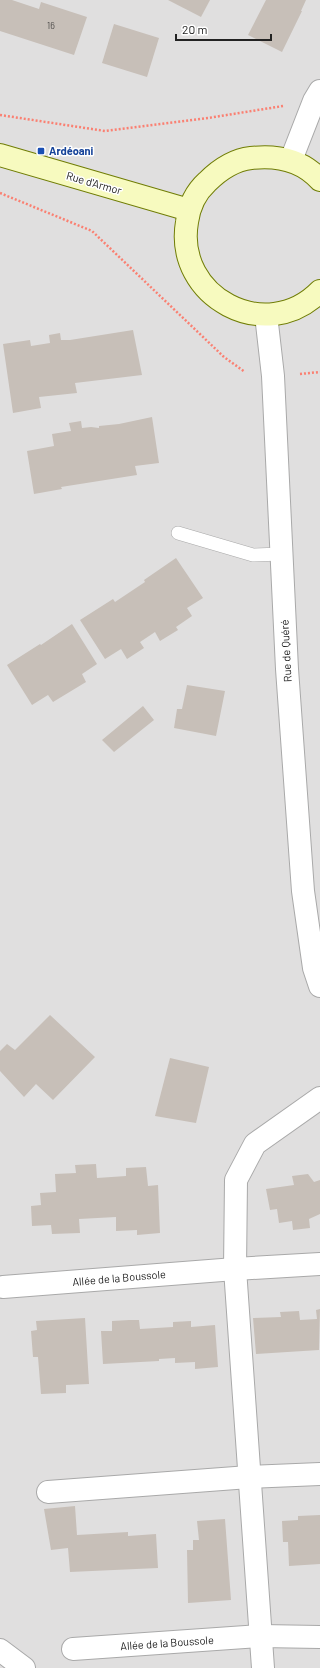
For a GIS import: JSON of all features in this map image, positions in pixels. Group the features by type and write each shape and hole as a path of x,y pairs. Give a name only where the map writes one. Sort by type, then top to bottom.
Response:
{"main road":[{"name":"Rue d'Armor","path":"0,155 189,210"},
{"path":"320,180 312,172 291,160 266,156 242,159 219,170 201,188 189,210 185,235 188,260 200,282 218,300 241,311 266,315 290,311 312,299 320,291"}],"street":[{"path":"291,160 317,96"},
{"name":"Rue de Quéré","path":"266,315 273,376 287,669 303,891 314,968 320,986"},
{"path":"263,1668 234,1269 236,1180 255,1144 320,1098"},
{"name":"Allée de la Boussole","path":"4,1287 234,1269 320,1264"},
{"path":"48,1492 249,1477 320,1474"},
{"name":"Allée de la Boussole","path":"73,1649 261,1636 320,1636"},
{"path":"0,1650 24,1668"}],"lane":[{"path":"178,533 253,555 281,554"}],"path":[{"path":"0,115 105,131 208,118 317,96"},
{"path":"0,193 92,231 224,357 252,377 273,376"}],"shaded area":[{"path":"0,0 320,0 320,1668 0,1668"}],"building":[{"path":"0,0 12,0 39,9 41,2 87,17 74,55 0,31"},
{"path":"168,0 210,0 201,17"},
{"path":"266,0 306,0 282,52 248,35"},
{"path":"114,24 159,38 147,77 102,63"},
{"path":"133,330 142,375 75,383 77,393 39,397 41,408 13,413 3,344 30,340 31,346 50,343 49,335 60,333 61,340 70,340"},
{"path":"152,417 159,463 135,466 137,475 61,487 62,489 34,494 27,451 54,446 52,434 71,431 69,423 81,421 82,428 99,428 99,426 119,424"},
{"path":"176,558 203,598 187,608 192,616 176,627 178,630 160,641 155,632 140,642 144,648 127,659 121,649 105,659 80,620 113,599 115,602 145,582 144,580"},
{"path":"72,624 97,664 82,674 86,682 53,702 48,695 32,705 7,665 40,644 41,645"},
{"path":"187,685 225,691 216,736 174,728 177,709 182,709"},
{"path":"143,706 154,720 114,752 102,740"},
{"path":"50,1015 95,1057 53,1100 36,1084 24,1097 0,1071 0,1051 7,1044 15,1050"},
{"path":"170,1058 209,1067 196,1123 155,1116"},
{"path":"96,1164 97,1178 126,1176 126,1168 146,1167 148,1186 158,1185 160,1233 137,1235 137,1230 116,1231 116,1217 79,1219 80,1233 52,1234 51,1225 32,1226 31,1206 41,1205 40,1193 56,1192 55,1174 76,1173 75,1165"},
{"path":"308,1174 314,1182 320,1180 320,1214 309,1219 310,1228 293,1230 292,1221 279,1223 277,1209 270,1210 266,1189 294,1185 292,1176"},
{"path":"320,1309 319,1350 256,1354 253,1318 281,1317 280,1312 299,1311 300,1320 317,1319 316,1310"},
{"path":"85,1318 89,1384 66,1385 66,1393 41,1394 38,1357 33,1357 31,1331 37,1330 36,1321"},
{"path":"139,1320 140,1329 173,1327 173,1322 191,1321 191,1327 215,1325 218,1367 195,1369 195,1362 175,1363 175,1358 159,1359 159,1361 103,1364 101,1331 112,1331 112,1321"},
{"path":"75,1506 77,1535 128,1532 128,1536 156,1534 158,1568 70,1572 68,1548 51,1550 44,1509"},
{"path":"320,1515 320,1564 289,1566 288,1542 283,1542 282,1521 298,1520 298,1516"},
{"path":"225,1519 231,1600 188,1603 187,1550 193,1550 193,1540 199,1540 197,1521"}],"place":[{"name":"Ardéoani","path":"41,151"}]}
